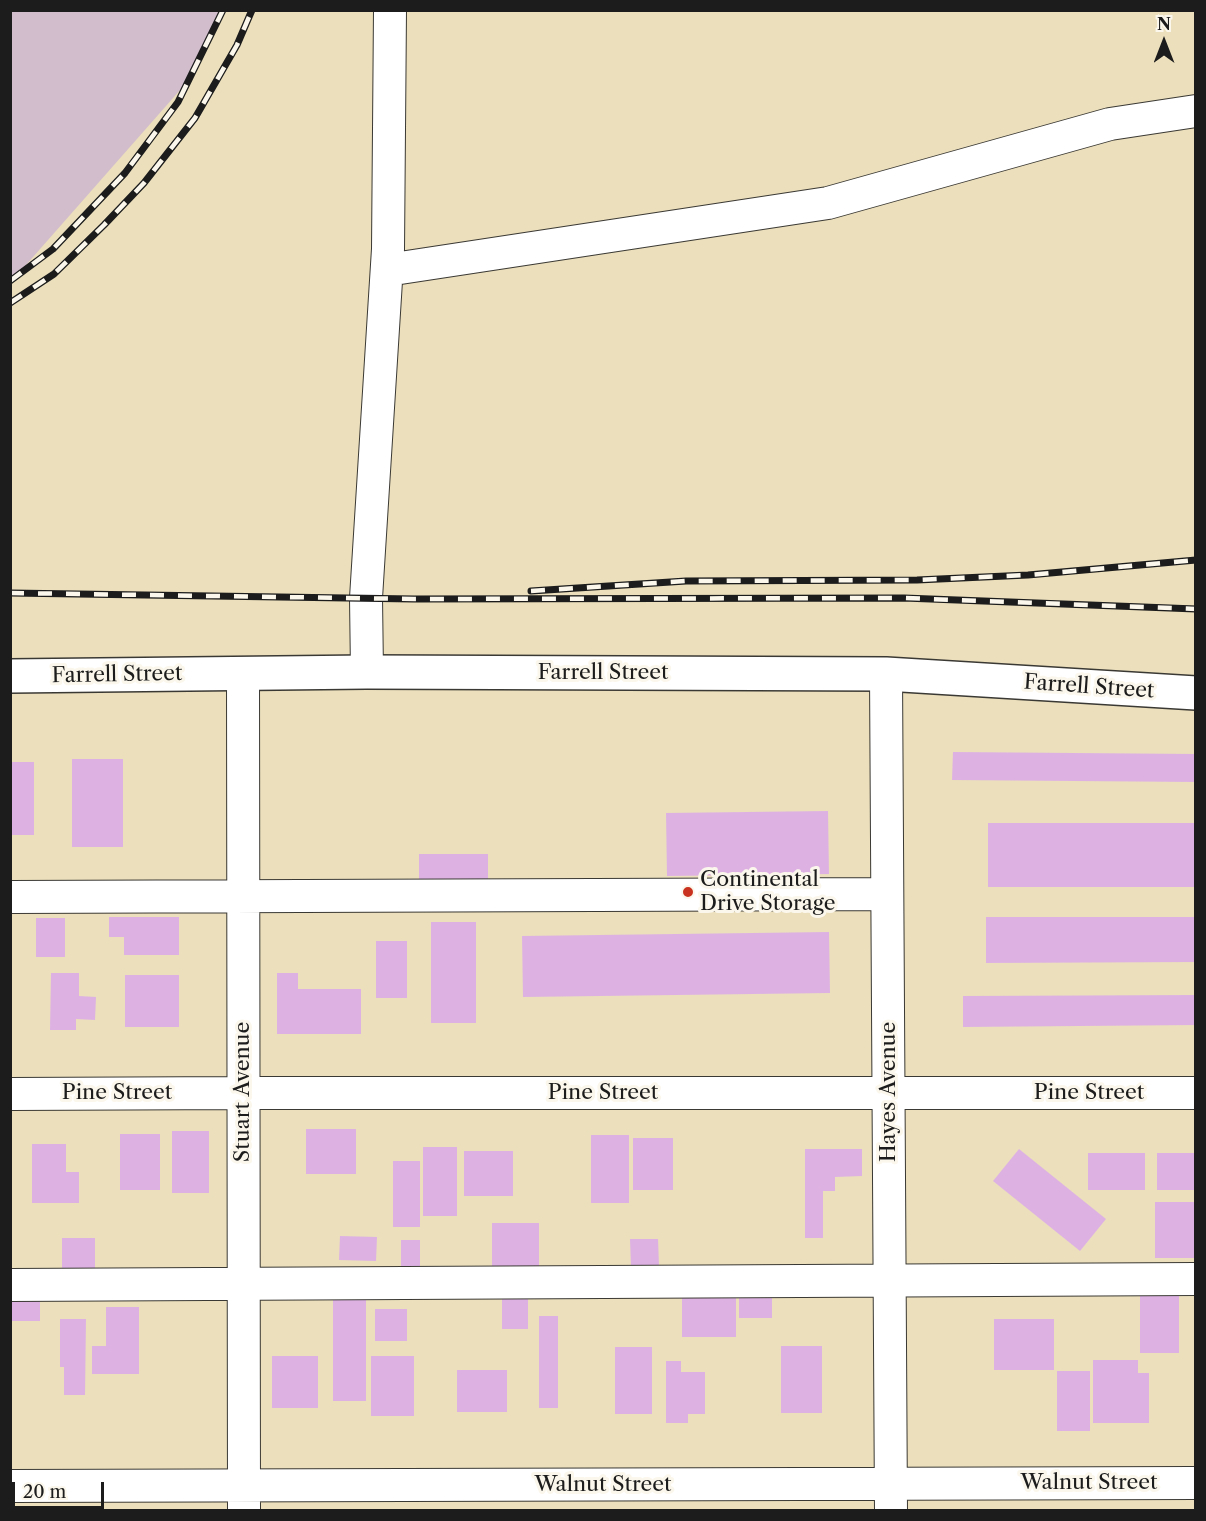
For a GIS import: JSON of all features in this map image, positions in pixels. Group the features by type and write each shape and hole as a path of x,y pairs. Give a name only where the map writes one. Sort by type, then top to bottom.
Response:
{"main road":[{"name":"Farrell Street","path":"10,676 367,672 886,674 1196,693"}],"street":[{"path":"367,672 366,598 387,270 390,10"},
{"path":"387,270 828,203 1110,124 1196,111"},
{"name":"Stuart Avenue","path":"243,673 244,1498"},
{"name":"Hayes Avenue","path":"886,674 891,1497"},
{"path":"10,897 887,894"},
{"name":"Pine Street","path":"10,1094 1196,1093"},
{"path":"10,1285 1196,1279"},
{"name":"Walnut Street","path":"10,1486 244,1498 891,1497 1196,1483"}],"shaded area":[{"path":"11,10 219,11 188,81 11,282"}],"building":[{"path":"953,752 1196,754 1196,782 952,780"},
{"path":"72,759 123,759 123,847 72,847"},
{"path":"10,762 34,762 34,835 10,835"},
{"path":"828,811 829,874 667,876 666,813"},
{"path":"988,823 1196,823 1196,887 988,887"},
{"path":"419,854 488,854 488,888 419,888"},
{"path":"109,917 179,917 179,955 124,955 124,937 109,937"},
{"path":"986,917 1196,917 1196,962 986,963"},
{"path":"36,918 65,918 65,957 36,957"},
{"path":"431,922 476,922 476,1023 431,1023"},
{"path":"829,932 830,993 523,997 522,936"},
{"path":"376,941 407,941 407,998 376,998"},
{"path":"51,973 79,973 79,996 96,997 95,1020 76,1019 76,1030 50,1030"},
{"path":"277,973 298,973 298,989 361,989 361,1034 277,1034"},
{"path":"125,975 179,975 179,1027 125,1027"},
{"path":"1196,995 1196,1025 963,1027 963,996"},
{"path":"306,1129 356,1129 356,1174 306,1174"},
{"path":"172,1131 209,1131 209,1193 172,1193"},
{"path":"120,1134 160,1134 160,1190 120,1190"},
{"path":"591,1135 629,1135 629,1203 591,1203"},
{"path":"633,1138 673,1138 673,1190 633,1190"},
{"path":"32,1144 66,1144 66,1172 79,1172 79,1203 32,1203"},
{"path":"423,1147 457,1147 457,1216 423,1216"},
{"path":"805,1149 862,1149 862,1176 835,1177 835,1191 823,1191 823,1238 805,1238"},
{"path":"1019,1149 1106,1219 1080,1251 993,1181"},
{"path":"464,1151 513,1151 513,1196 464,1196"},
{"path":"1088,1153 1145,1153 1145,1190 1088,1190"},
{"path":"1157,1153 1196,1153 1196,1190 1157,1190"},
{"path":"393,1161 420,1161 420,1227 393,1227"},
{"path":"1155,1202 1196,1202 1195,1258 1155,1258"},
{"path":"492,1223 539,1223 539,1268 492,1268"},
{"path":"340,1236 377,1237 376,1261 339,1260"},
{"path":"62,1238 95,1238 95,1275 62,1275"},
{"path":"630,1239 658,1239 659,1266 631,1267"},
{"path":"401,1240 420,1240 420,1266 401,1266"},
{"path":"1140,1291 1179,1291 1179,1353 1140,1353"},
{"path":"739,1292 772,1292 772,1318 739,1318"},
{"path":"528,1293 528,1329 502,1329 502,1294"},
{"path":"333,1295 366,1295 366,1401 333,1401"},
{"path":"682,1296 736,1296 736,1337 682,1337"},
{"path":"10,1297 40,1297 40,1321 10,1321"},
{"path":"106,1307 139,1307 139,1374 92,1374 92,1346 106,1346"},
{"path":"375,1309 407,1309 407,1341 375,1341"},
{"path":"539,1316 558,1316 558,1408 539,1408"},
{"path":"60,1319 86,1319 85,1395 64,1395 64,1367 60,1367"},
{"path":"994,1319 1054,1319 1054,1370 994,1370"},
{"path":"781,1346 822,1346 822,1413 781,1413"},
{"path":"615,1347 652,1347 652,1414 615,1414"},
{"path":"272,1356 318,1356 318,1408 272,1408"},
{"path":"371,1356 414,1356 414,1416 371,1416"},
{"path":"1093,1360 1138,1360 1138,1373 1149,1373 1149,1423 1093,1423"},
{"path":"666,1361 681,1361 681,1372 705,1372 705,1414 688,1414 688,1423 666,1423"},
{"path":"457,1370 507,1370 507,1412 457,1412"},
{"path":"1057,1371 1090,1371 1090,1431 1057,1431"}],"railway":[{"path":"10,281 53,249 125,173 178,102 223,10"},
{"path":"10,303 54,274 144,183 195,118 237,45 252,10"},
{"path":"531,591 686,581 917,580 1028,575 1196,560"},
{"path":"10,593 414,599 904,598 1196,609"}],"place":[{"name":"Continental Drive Storage","path":"688,892"}]}
